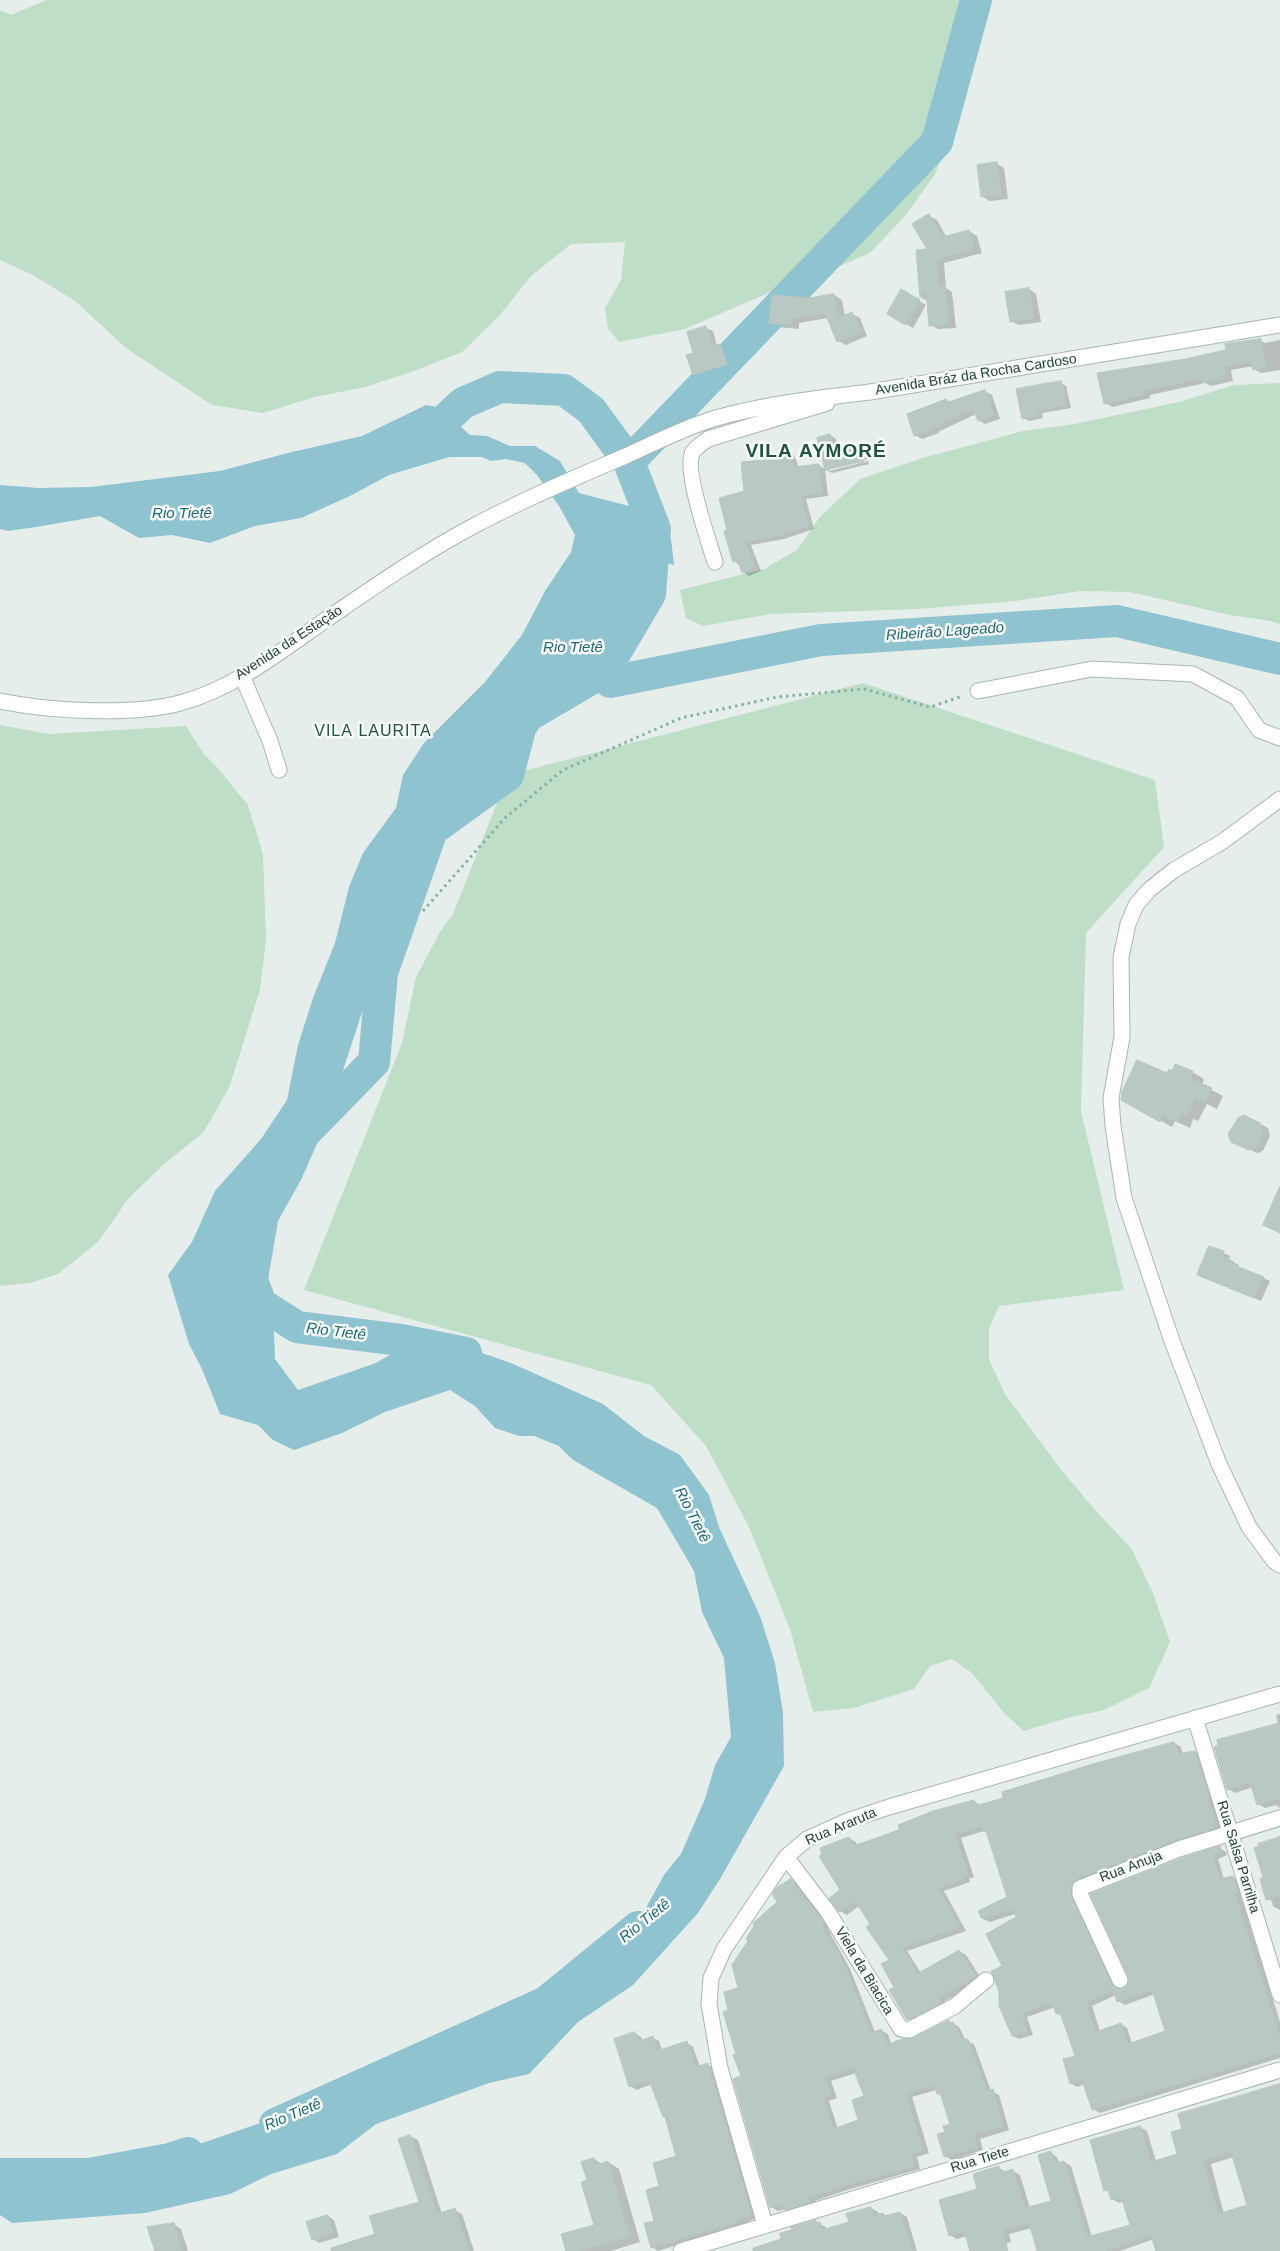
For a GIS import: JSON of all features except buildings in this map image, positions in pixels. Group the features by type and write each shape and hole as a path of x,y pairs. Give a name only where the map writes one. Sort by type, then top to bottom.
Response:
{"street":[{"name":"Avenida Bráz da Rocha Cardoso","path":"674,435 713,419 758,407 1058,362 1280,324"},
{"path":"715,562 702,520 690,465 693,452 708,439 820,407 842,395"},
{"name":"Avenida da Estação","path":"0,700 35,707 124,710 179,703 204,694 242,676 412,562 466,530 525,499 674,435"},
{"path":"978,691 1092,669 1193,674 1237,698 1259,730 1280,738"},
{"path":"242,676 270,742 279,770"},
{"path":"1280,799 1228,838 1174,870 1149,890 1136,905 1128,924 1121,957 1122,1037 1112,1098 1113,1126 1124,1198 1172,1341 1219,1464 1249,1526 1274,1561 1280,1565"},
{"name":"Rua Araruta","path":"765,2226 720,2068 709,2004 711,1978 724,1949 786,1857 807,1839 856,1818 1280,1694"},
{"name":"Rua Salsa Parrilha","path":"1195,1718 1280,1995"},
{"name":"Rua Anuja","path":"1120,1980 1080,1894 1080,1888 1179,1849 1280,1818"},
{"name":"Viela da Biacica","path":"786,1857 828,1912 901,2029 909,2030 955,2006 986,1980"},
{"name":"Rua Tiete","path":"680,2251 1280,2070"}],"path":[{"path":"423,911 505,818 564,770 681,718 777,697 864,690 930,707 978,691"}],"green space":[{"path":"47,0 974,0 955,58 954,126 935,174 906,215 870,253 823,273 775,290 685,329 619,342 608,328 605,308 621,280 625,242 571,244 531,276 499,316 462,352 414,371 365,387 315,397 263,413 212,405 126,348 75,301 33,275 0,260 0,10 11,15"},
{"path":"1280,383 1280,624 1230,615 1130,592 1080,591 1015,601 917,609 771,614 703,626 686,618 680,590 764,569 797,550 819,518 860,479 923,458 1023,431 1075,424 1183,401 1234,385"},
{"path":"863,683 1155,780 1164,847 1086,933 1081,1111 1124,1290 999,1306 989,1328 989,1360 1005,1394 1062,1471 1131,1548 1153,1593 1170,1642 1149,1688 1104,1710 1067,1718 1024,1731 1005,1714 972,1673 952,1659 930,1666 914,1689 854,1708 813,1712 790,1629 748,1525 706,1446 651,1385 304,1290 402,1043 416,977 441,930 453,914 508,775"},
{"path":"0,725 49,734 186,726 203,753 248,805 263,854 266,940 260,990 229,1088 203,1133 164,1164 128,1199 98,1242 58,1274 30,1283 0,1286"}],"water":[{"name":"Rio Tietê","path":"426,405 452,410 461,427 470,435 487,436 510,446 535,446 560,461 579,493 629,506 654,516 671,539 674,565 652,560 640,578 625,614 624,666 602,691 539,728 508,775 459,800 413,857 325,1125 302,1178 278,1221 266,1292 274,1333 275,1359 298,1390 376,1363 408,1344 453,1343 511,1363 603,1404 644,1436 680,1455 709,1495 719,1527 760,1616 775,1663 783,1713 784,1766 720,1879 698,1913 633,1985 578,2022 529,2074 489,2083 376,2124 337,2154 271,2174 230,2194 145,2213 12,2223 0,2215 0,2171 68,2175 109,2180 153,2160 295,2111 335,2102 386,2077 429,2068 498,2039 527,2018 577,1990 609,1948 635,1928 664,1875 681,1854 705,1799 715,1765 731,1737 724,1658 702,1612 694,1571 657,1508 573,1460 559,1446 534,1436 519,1436 495,1428 475,1406 450,1390 385,1412 342,1433 294,1450 273,1440 258,1425 220,1414 202,1369 189,1344 168,1275 192,1242 215,1191 261,1139 287,1100 298,1045 313,998 335,943 349,887 363,853 396,808 403,775 424,743 485,682 522,635 545,591 571,552 575,535 559,506 537,475 525,463 506,459 491,461 482,457 449,457 389,475 350,496 301,518 255,526 210,543 172,535 139,538 100,516 8,531 0,529 0,485 38,488 91,487 220,471 362,436"}],"waterway":[{"path":"629,462 937,142 976,0"},
{"name":"Rio Tietê","path":"421,442 463,403 500,387 564,390 591,410 629,462 655,529 650,594 605,670 600,673"},
{"name":"Ribeirão Lageado","path":"610,682 821,640 1117,621 1280,659"},
{"name":"Rio Tietê","path":"297,1141 374,1062 382,973 432,830 508,775 519,733"},
{"name":"Rio Tietê","path":"249,1272 261,1304 297,1327 401,1340 466,1353"},
{"name":"Rio Tietê","path":"275,2124 546,2002 638,1927"},
{"name":"Rio Tietê","path":"0,2174 89,2174 170,2159 188,2153"}],"district":[{"name":"VILA AYMORÉ","path":"816,452"},
{"name":"VILA LAURITA","path":"373,732"}]}
